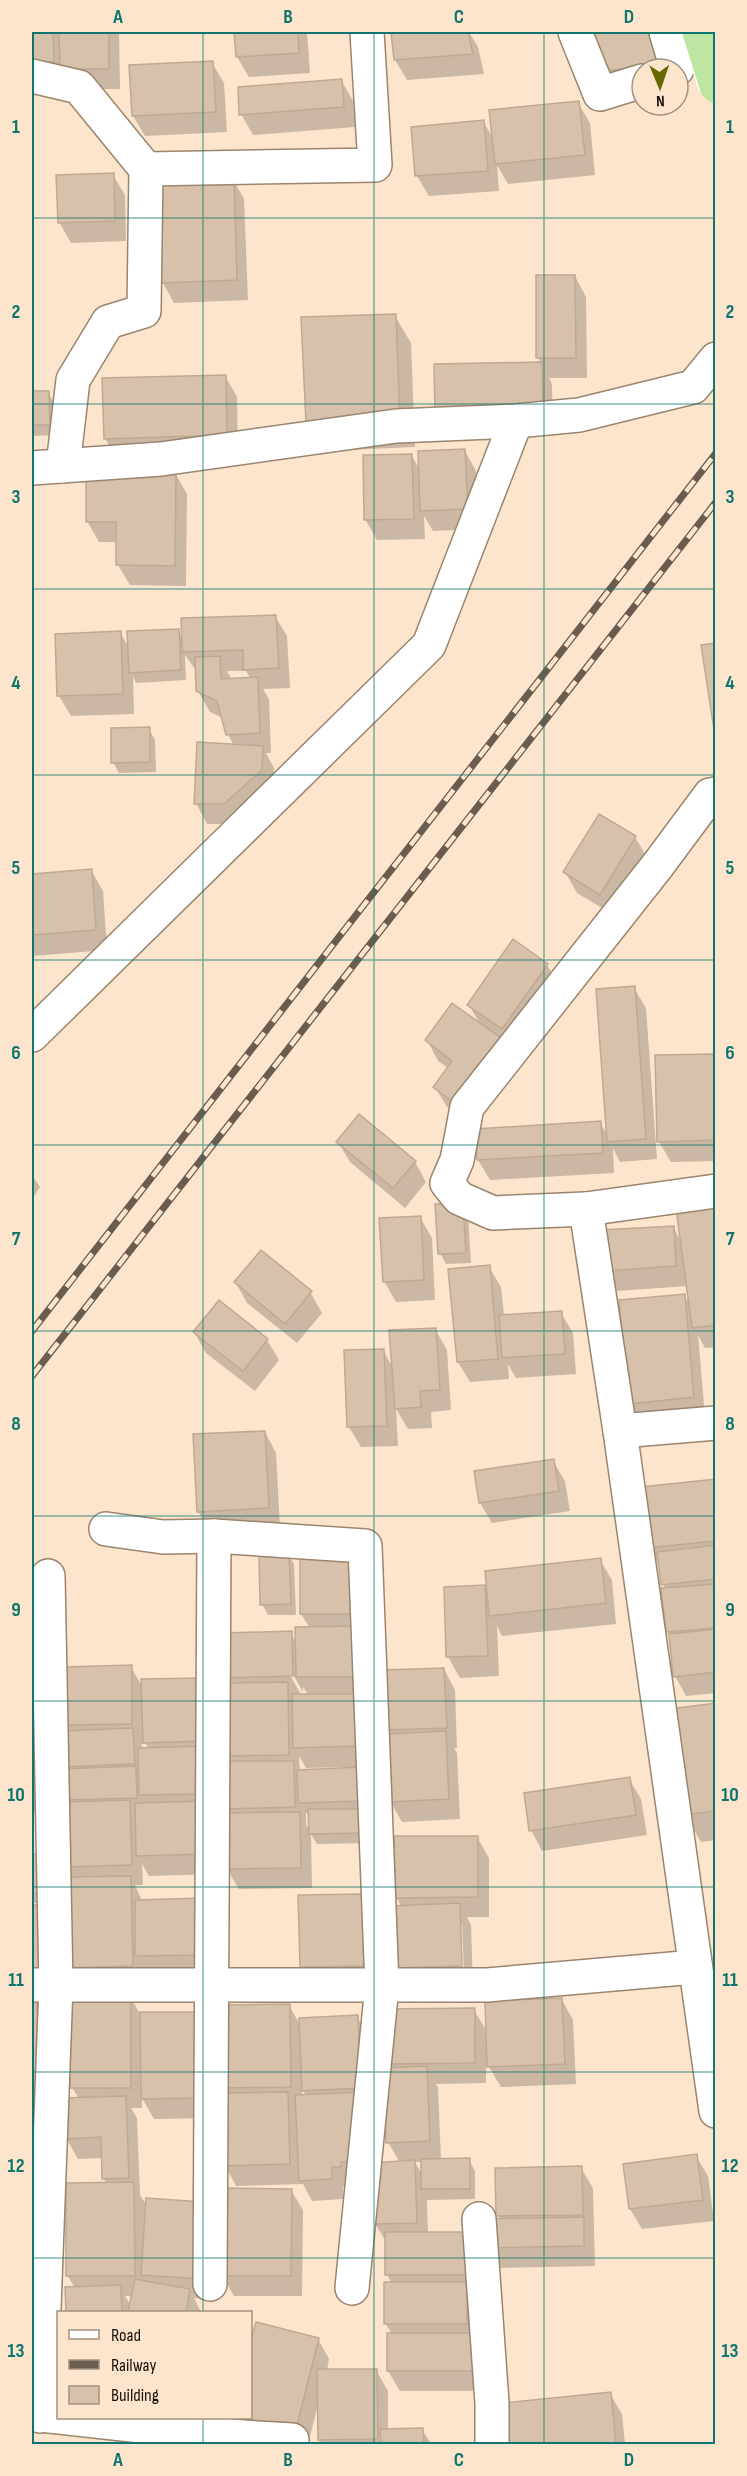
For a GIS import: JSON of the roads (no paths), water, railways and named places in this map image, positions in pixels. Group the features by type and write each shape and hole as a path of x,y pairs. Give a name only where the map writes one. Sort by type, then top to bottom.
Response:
{"main road":[{"path":"699,32 716,86"}],"street":[{"path":"146,169 375,165 367,32"},
{"path":"575,32 600,94 630,85"},
{"path":"666,32 673,57"},
{"path":"690,72 716,76"},
{"path":"32,76 79,87 146,169 144,311 108,322 73,380 47,467 161,459 396,426 516,421 579,415 693,387 716,359"},
{"path":"32,1035 429,645 516,421"},
{"path":"716,794 710,795 658,865 467,1107 457,1160 447,1183 459,1198 493,1213 586,1209 716,1191"},
{"path":"32,998 66,1000"},
{"path":"586,1209 700,1950 716,2110"},
{"path":"620,1431 716,1423"},
{"path":"106,1528 163,1537 214,1536 365,1546 382,1986 352,2288"},
{"path":"210,2284 214,1536"},
{"path":"48,1576 44,1985 36,2415 57,2418"},
{"path":"44,1985 487,1985 700,1950"},
{"path":"479,2219 492,2403 492,2445"},
{"path":"67,2419 240,2441 292,2440"}],"railway":[{"path":"32,1331 716,453"},
{"path":"32,1376 716,502"}]}
